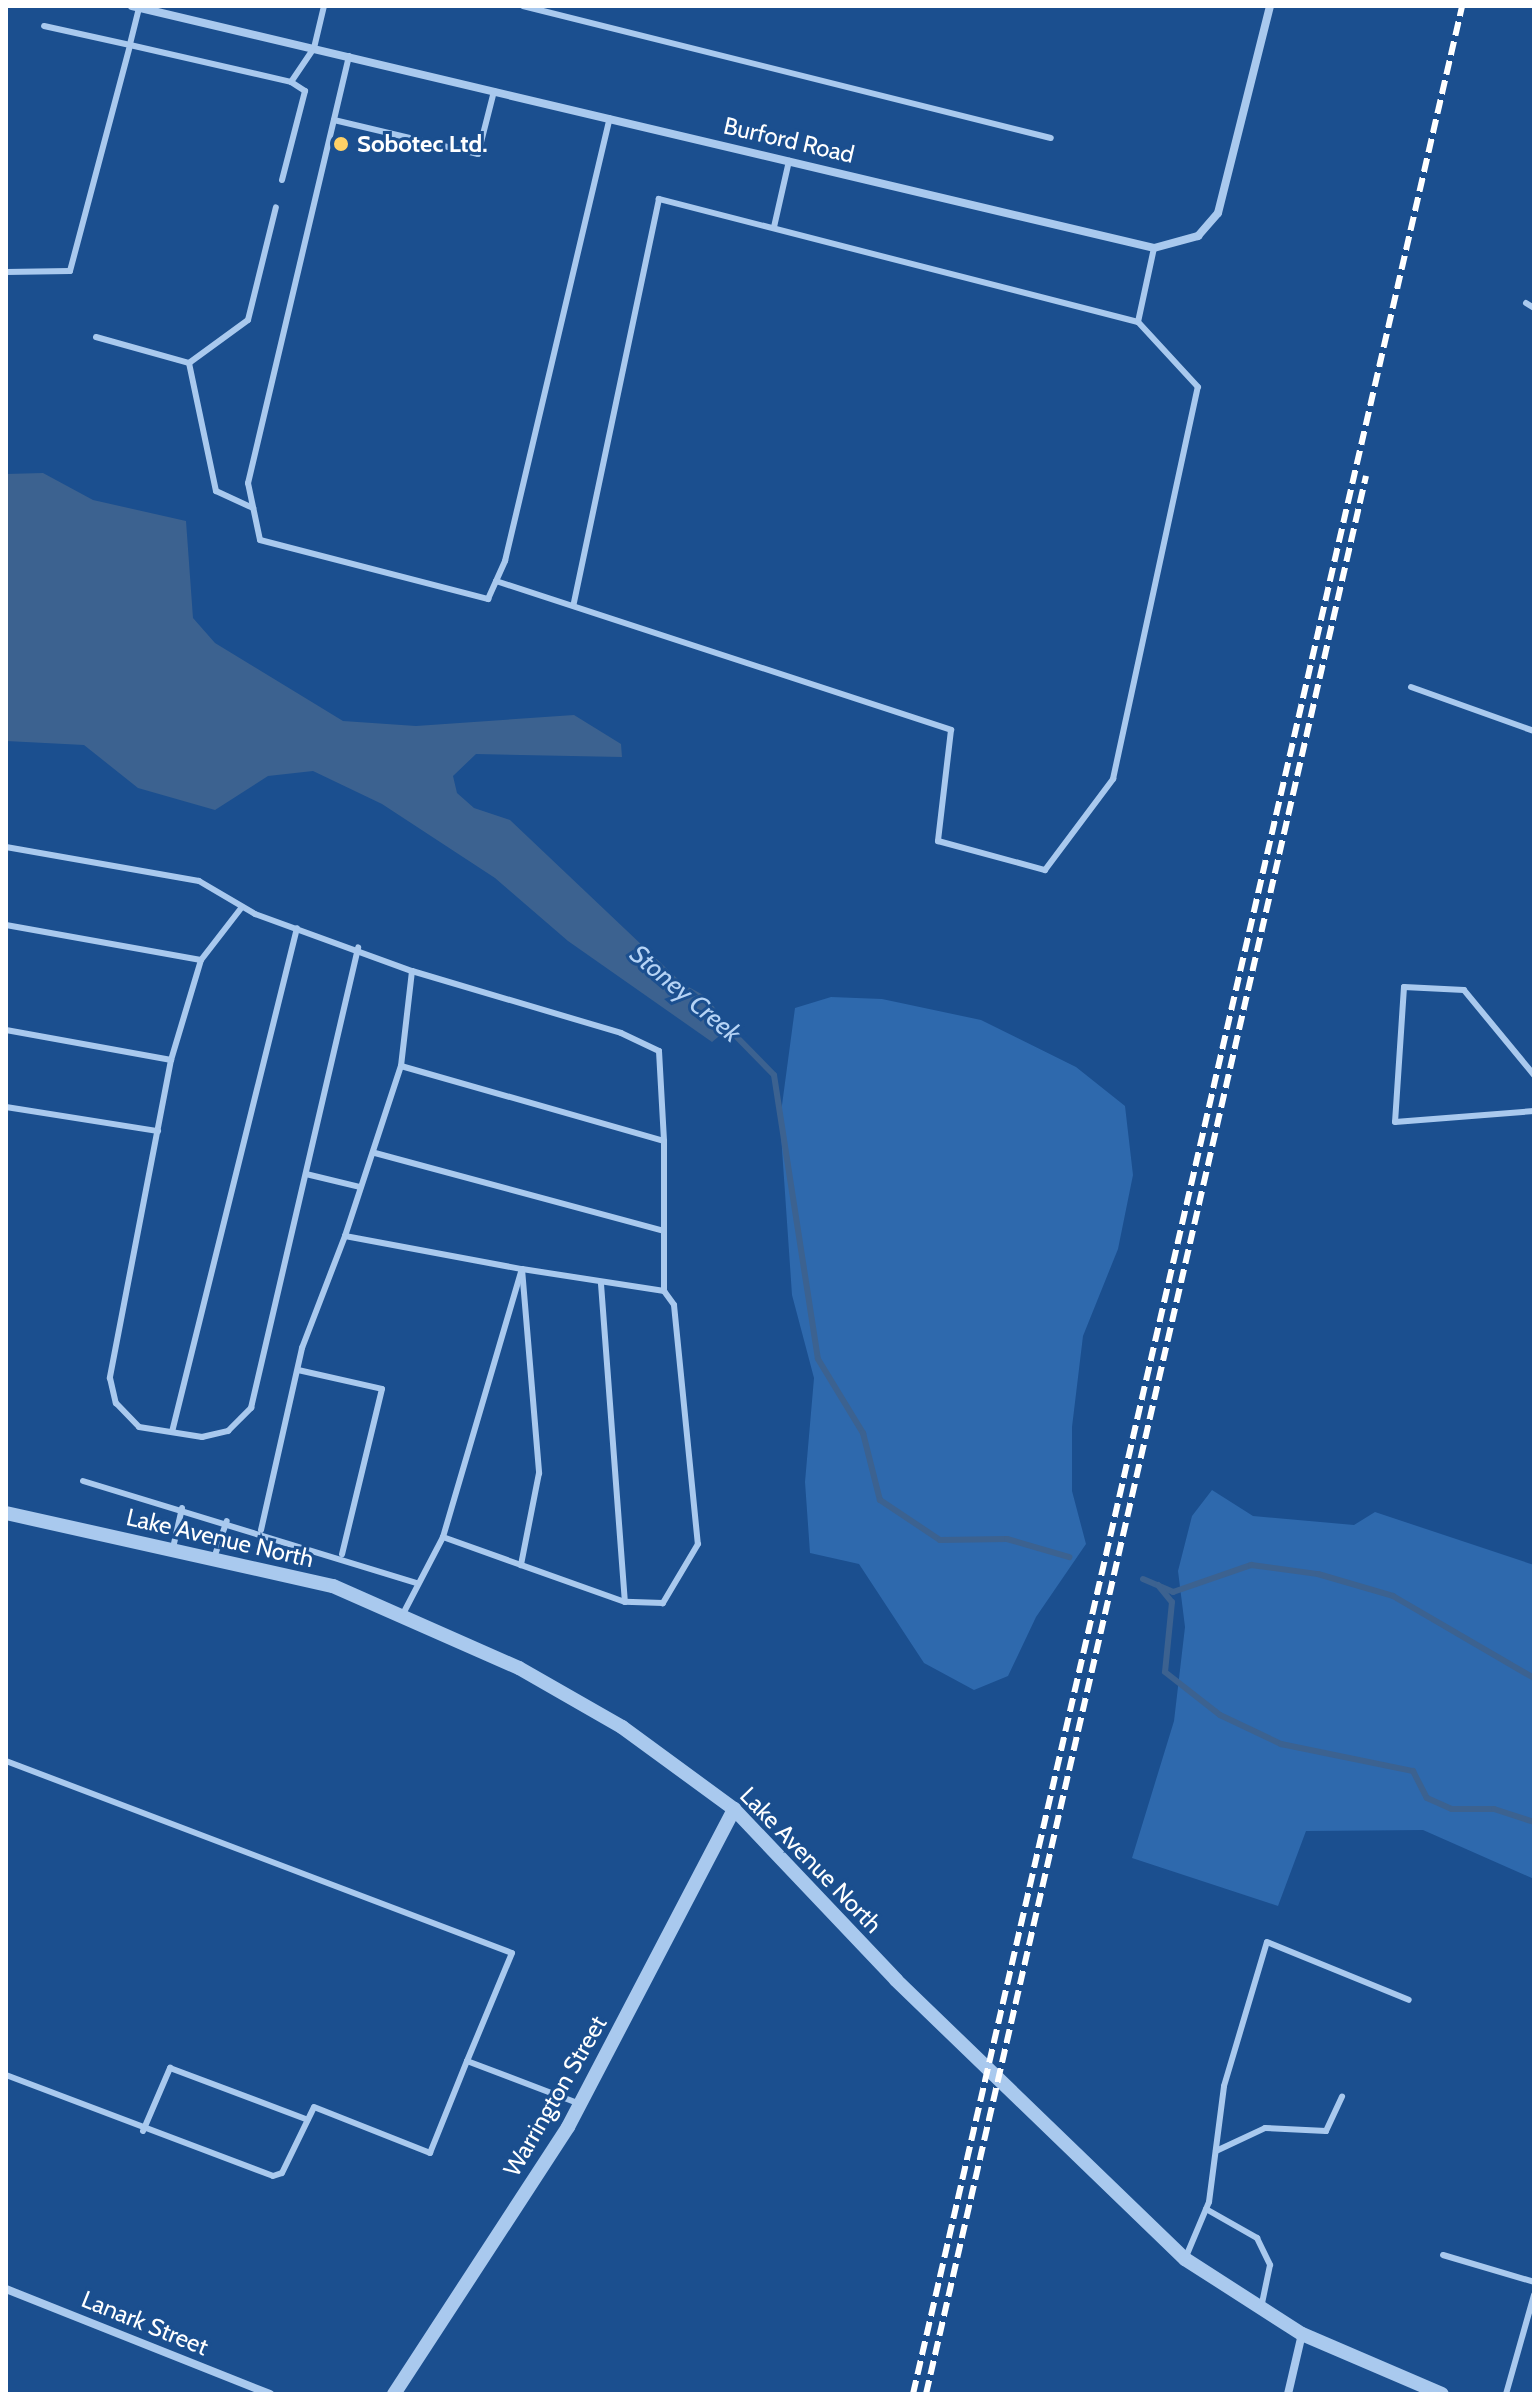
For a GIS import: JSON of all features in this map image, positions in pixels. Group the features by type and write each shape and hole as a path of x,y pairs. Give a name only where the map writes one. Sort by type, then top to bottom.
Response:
{"street":[{"name":"Burford Road","path":"136,7 1154,248 1198,236 1218,213 1270,6"},
{"name":"Lake Avenue North","path":"6,1513 333,1586 404,1612 622,1727 734,1809 906,1990 1185,2259 1261,2311 1302,2334 1442,2394"},
{"name":"Warrington Street","path":"394,2394 580,2104 734,1809"},
{"name":"Lanark Street","path":"6,2289 270,2394"},
{"path":"1288,2394 1302,2334"}],"lane":[{"path":"291,82 314,48 324,6"},
{"path":"523,6 1051,138"},
{"path":"6,272 70,271 130,45 136,7"},
{"path":"44,26 291,82 305,91 282,180"},
{"path":"349,56 248,483 260,540 488,599 496,581 610,118"},
{"path":"334,120 478,154 494,91"},
{"path":"774,227 789,161"},
{"path":"496,581 574,604 951,730 938,841 1045,870 1113,779 1198,387 1138,322 659,199 574,604"},
{"path":"189,363 248,320 276,207"},
{"path":"1138,322 1154,248"},
{"path":"1526,303 1534,308"},
{"path":"96,337 189,363"},
{"path":"189,363 216,491 253,508"},
{"path":"1411,687 1534,731"},
{"path":"6,847 199,881 242,907 358,947 412,971 621,1033 659,1051 664,1141 664,1291 674,1305 698,1544 663,1603 625,1602 443,1537"},
{"path":"242,907 201,960 171,1060 110,1378 116,1403 139,1427 202,1437 228,1431 251,1408 358,947"},
{"path":"6,925 201,960"},
{"path":"172,1432 297,928"},
{"path":"261,1530 298,1370 360,1187 375,1153 401,1066 412,971"},
{"path":"1534,1075 1464,990 1404,987 1395,1122 1534,1111"},
{"path":"6,1030 171,1060"},
{"path":"401,1066 664,1141"},
{"path":"6,1107 158,1131"},
{"path":"375,1153 664,1231"},
{"path":"306,1174 360,1187"},
{"path":"345,1236 601,1284 664,1291"},
{"path":"404,1612 443,1537 522,1269"},
{"path":"521,1565 539,1473 522,1269"},
{"path":"601,1284 625,1602"},
{"path":"298,1370 382,1389 342,1554"},
{"path":"83,1481 342,1554 417,1583"},
{"path":"172,1549 182,1508"},
{"path":"214,1558 227,1521"},
{"path":"6,1761 512,1953 430,2153 314,2107 282,2173 273,2176 143,2131 6,2075"},
{"path":"1185,2259 1206,2209 1224,2086 1267,1942 1409,2000"},
{"path":"467,2061 580,2104"},
{"path":"143,2131 170,2068 308,2120"},
{"path":"1216,2151 1265,2128 1326,2131 1342,2097"},
{"path":"1206,2209 1257,2238 1270,2265 1261,2311"},
{"path":"1443,2255 1534,2282"},
{"path":"1506,2394 1534,2295"}],"shaded area":[{"path":"831,997 882,999 981,1020 1076,1067 1125,1106 1133,1175 1118,1249 1083,1336 1072,1427 1072,1491 1086,1544 1036,1617 1008,1676 974,1690 924,1663 859,1564 810,1553 805,1482 814,1378 792,1295 780,1120 795,1008"},
{"path":"1212,1490 1253,1516 1354,1525 1375,1512 1534,1565 1534,1879 1423,1830 1306,1831 1278,1906 1132,1858 1174,1721 1185,1627 1178,1571 1192,1516"}],"water":[{"path":"43,473 93,500 186,521 193,618 215,643 343,721 416,726 574,715 621,744 622,757 476,754 453,776 457,793 474,808 510,820 683,984 707,997 729,1028 712,1042 568,941 495,878 382,804 313,771 268,776 215,810 138,788 84,745 6,741 6,474"}],"waterway":[{"name":"Stoney Creek","path":"725,1025 774,1075 818,1359 863,1433 880,1500 940,1540 1007,1539 1069,1557"},
{"name":"Stoney Creek","path":"1143,1579 1173,1592 1251,1565 1318,1574 1393,1596 1534,1678"},
{"path":"1158,1585 1172,1602 1165,1672 1220,1715 1281,1744 1413,1771 1427,1798 1452,1809 1494,1809 1534,1822"}],"railway":[{"path":"913,2394 1462,6"},
{"path":"926,2394 1366,476"}],"place":[{"name":"Sobotec Ltd.","path":"341,144"}]}
